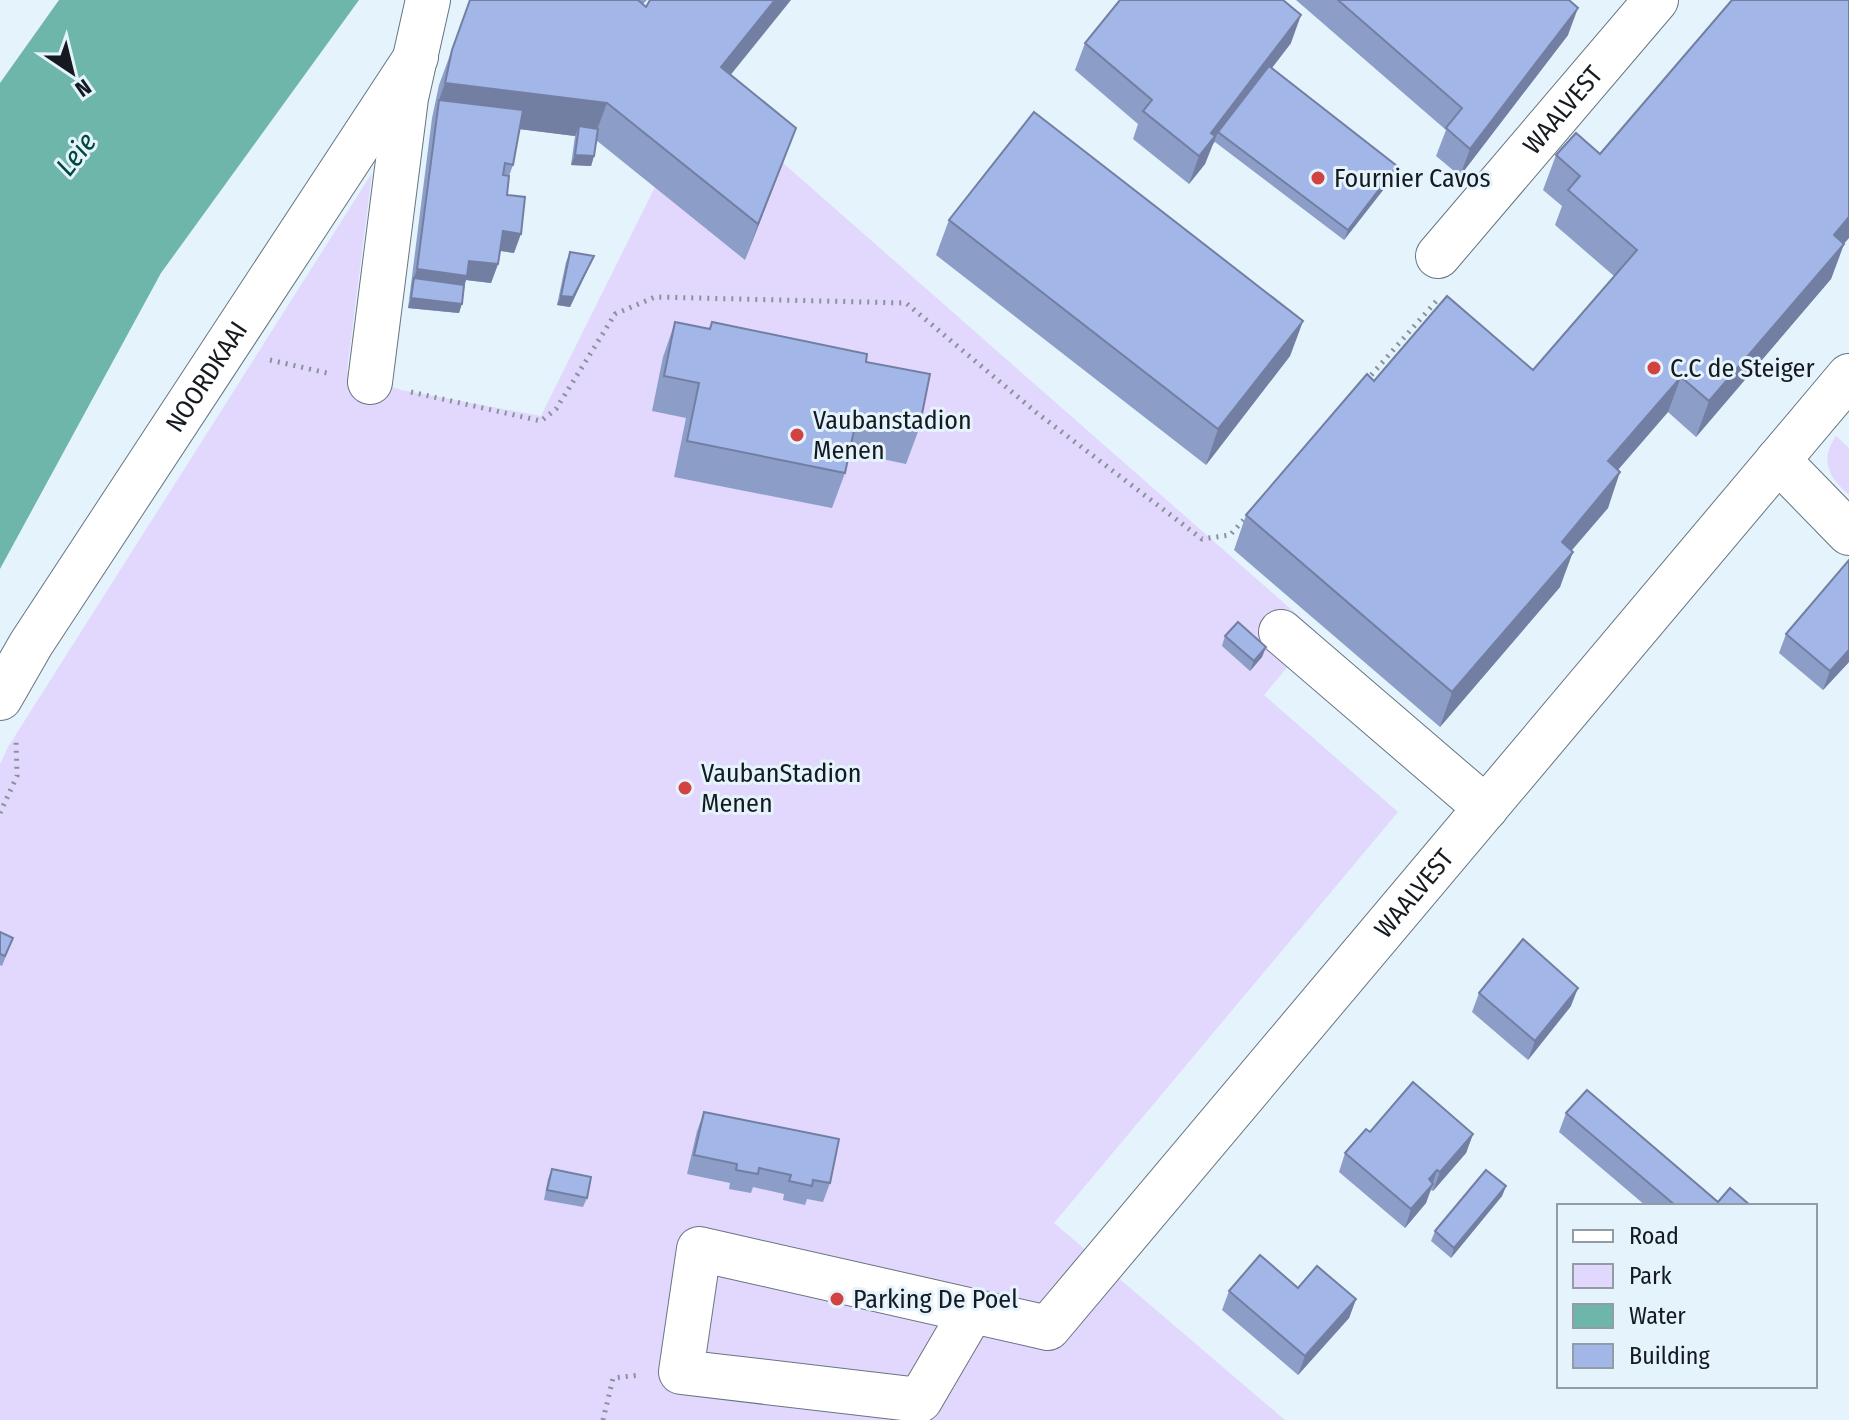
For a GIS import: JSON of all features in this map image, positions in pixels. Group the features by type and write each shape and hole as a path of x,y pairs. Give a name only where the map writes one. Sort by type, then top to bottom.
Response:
{"street":[{"name":"NOORDKAAI","path":"370,382 406,98 428,0"},
{"name":"WAALVEST","path":"1438,256 1656,0"},
{"name":"NOORDKAAI","path":"0,698 31,644 416,57"},
{"name":"WAALVEST","path":"972,1311 1048,1328 1849,376"},
{"path":"1778,460 1849,533"},
{"path":"1281,632 1486,808"},
{"path":"699,1249 972,1311 920,1400 681,1372 699,1249"}],"path":[{"path":"1363,385 1445,292 1438,256"},
{"path":"222,350 541,421 556,409 615,314 655,297 906,303 1037,413 1202,539 1230,535 1250,512"},
{"path":"0,813 17,776"},
{"path":"603,1420 613,1378 681,1372"}],"green space":[{"name":"VaubanStadion Menen","path":"783,163 1317,632 1264,695 1398,812 1054,1223 1285,1420 0,1420 0,764 8,747 372,173 347,371 401,390 541,416 655,187 745,259"},
{"path":"1836,436 1849,448 1849,495 1836,482 1827,461"}],"water":[{"name":"Leie","path":"59,0 359,0 161,273 0,569 0,83"}],"building":[{"path":"470,0 638,0 646,7 650,0 775,0 721,67 796,128 758,224 607,103 445,83 452,50"},
{"path":"1120,0 1283,0 1301,15 1211,133 1215,136 1199,156 1143,111 1152,100 1085,43"},
{"path":"1338,0 1569,0 1578,8 1470,149 1446,128 1462,108"},
{"name":"C.C de Steiger","path":"1732,0 1849,0 1849,217 1834,235 1844,244 1709,401 1681,377 1608,461 1620,472 1562,542 1573,552 1452,692 1246,515 1367,374 1374,381 1447,296 1533,370 1637,250 1568,190 1580,176 1556,155 1576,133 1600,154"},
{"path":"1269,66 1397,166 1348,230 1218,132"},
{"path":"439,100 523,110 513,165 505,163 503,175 509,176 507,195 525,197 521,234 503,231 498,264 469,261 467,276 417,269"},
{"path":"1034,112 1303,321 1218,429 949,220"},
{"path":"579,126 598,129 594,156 575,155"},
{"path":"570,252 594,256 573,297 561,296"},
{"path":"414,278 464,285 462,304 411,298"},
{"name":"Vaubanstadion Menen","path":"675,322 710,329 712,322 867,354 866,362 930,374 919,429 857,416 845,473 687,441 699,383 664,376"},
{"path":"1849,560 1849,650 1830,671 1786,634"},
{"path":"1238,622 1266,647 1254,661 1225,636"},
{"path":"0,932 13,938 5,956 0,954"},
{"path":"1523,939 1578,988 1535,1041 1479,993"},
{"path":"1413,1082 1473,1134 1440,1172 1437,1170 1429,1179 1433,1184 1411,1209 1345,1153 1366,1129 1370,1132"},
{"path":"1587,1090 1718,1202 1730,1188 1749,1204 1674,1204 1566,1113"},
{"path":"704,1112 839,1139 830,1183 813,1180 812,1186 789,1181 791,1175 759,1168 758,1174 736,1170 737,1164 694,1155"},
{"path":"552,1169 591,1177 587,1198 547,1190"},
{"path":"1486,1170 1506,1186 1454,1248 1435,1231"},
{"path":"1260,1255 1298,1288 1317,1266 1356,1299 1305,1356 1229,1291"}],"place":[{"name":"Fournier Cavos","path":"1318,178"},
{"name":"C.C de Steiger","path":"1654,368"},
{"name":"Vaubanstadion Menen","path":"797,435"},
{"name":"VaubanStadion Menen","path":"685,788"},
{"name":"Parking De Poel","path":"837,1299"}]}
